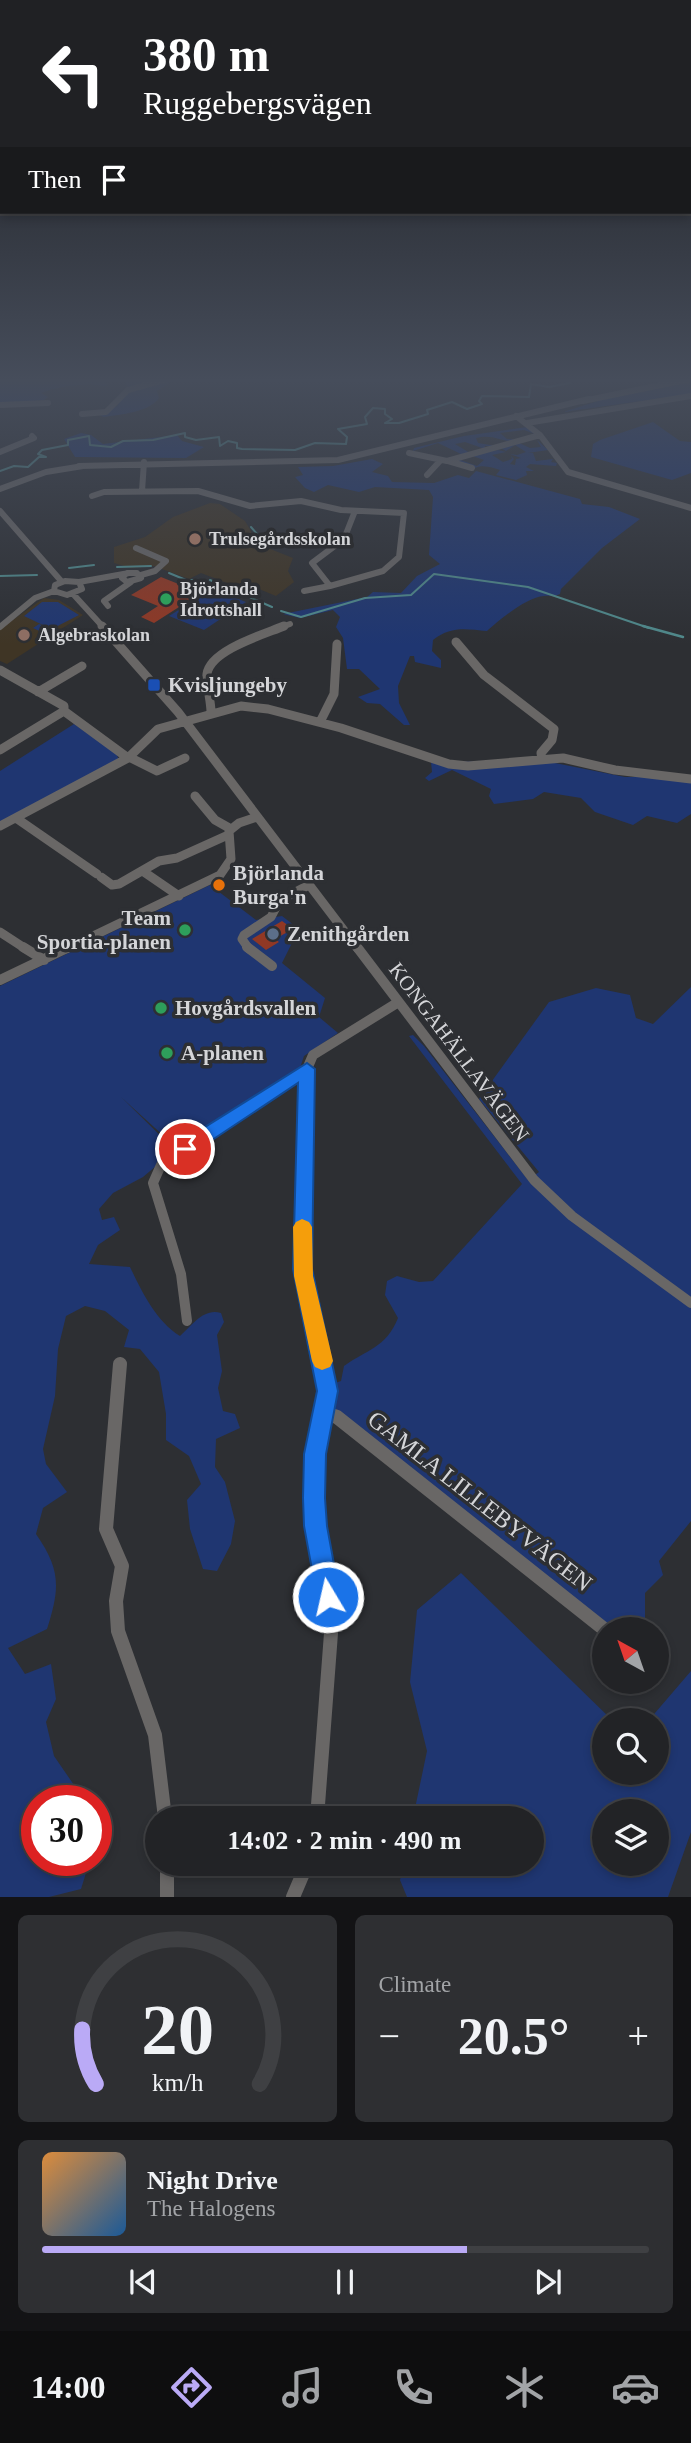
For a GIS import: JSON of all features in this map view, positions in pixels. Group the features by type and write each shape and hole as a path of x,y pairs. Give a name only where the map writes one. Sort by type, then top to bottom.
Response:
{"street":[{"path":"0,489 46,472 71,468"},
{"path":"0,495 45,476 74,468"},
{"path":"142,491 144,468"},
{"path":"427,475 436,468"},
{"path":"563,468 573,474 691,508"},
{"path":"92,496 104,492 198,491 250,506 300,501 355,511 404,513 399,557 383,571 304,591"},
{"path":"0,511 62,582"},
{"path":"330,586 312,563 344,539 355,511"},
{"path":"0,627 35,598 54,592 74,594 81,584 129,573 141,575 164,566 166,561 136,548"},
{"path":"122,579 129,573"},
{"path":"108,606 104,601 131,582 139,580 141,575"},
{"path":"54,592 54,587 62,582 81,584 106,579 131,582"},
{"name":"KONGAHÄLLAVÄGEN","path":"74,594 184,719 534,1180 572,1216 691,1303"},
{"path":"211,712 207,674 212,664 237,644 290,624"},
{"path":"456,642 465,648 482,674 543,717 554,729 552,740 541,753 542,759"},
{"path":"320,722 327,712 339,676 337,644"},
{"path":"38,692 82,666"},
{"path":"0,670 64,706 64,711 128,758 157,771 185,758"},
{"path":"0,826 128,758 158,729 211,712 251,706 320,722 449,764 468,766 542,759 574,759 615,770 691,779"},
{"path":"0,750 64,711"},
{"path":"0,980 179,896 229,866 232,858 229,832 195,796"},
{"path":"16,818 116,885 144,872 157,861 175,859 257,817"},
{"path":"144,872 179,896"},
{"path":"272,966 247,947 242,939 244,934 271,917 280,901 309,885"},
{"path":"0,932 44,960"},
{"path":"318,1806 332,1620 314,1514 315,1454 325,1413 326,1378 303,1269 307,1069 313,1055 397,1003"},
{"path":"187,1321 181,1274 153,1182 155,1172 161,1165 307,1069"},
{"path":"120,1364 104,1515 106,1529 122,1566 116,1601 118,1631 155,1735 164,1806"},
{"name":"GAMLA LILLEBYVÄGEN","path":"325,1413 337,1417 592,1619"},
{"path":"167,1876 167,1897"},
{"path":"293,1897 302,1876"}],"shaded area":[{"path":"298,468 378,468 372,472 388,476 392,482 434,483 458,475 469,478 476,471 580,499 582,504 609,507 640,519 602,548 561,589 560,594 530,600 487,631 452,630 433,640 432,651 441,660 441,668 415,662 414,656 410,656 398,686 399,703 410,725 404,725 380,704 367,703 358,697 380,689 359,669 347,669 343,638 336,627 340,617 333,610 300,618 283,614 367,597 373,592 401,593 417,576 440,564 429,555 433,497 429,490 375,487 359,492 328,485 314,492 305,488 295,477 303,475"},
{"path":"492,468 527,468 534,471 526,471 527,475 516,480 496,475 500,470"},
{"path":"628,468 691,468 691,473 672,480"},
{"name":"Trulsegårdsskolan","path":"210,503 220,504 245,521 251,531 252,542 243,548 253,542 293,558 288,571 294,582 276,596 244,583 237,587 201,573 189,579 154,566 131,568 114,563 114,547 145,537 173,517"},
{"path":"212,589 246,602 204,630 169,616"},
{"name":"Algebraskolan","path":"44,598 59,600 83,615 7,664 0,661 0,629"},
{"path":"42,602 58,602 79,615 44,633 33,628 39,624 47,627 24,616"},
{"path":"74,724 116,753 119,760 10,819 0,821 0,771"},
{"path":"545,761 625,777 663,777 691,782 691,814 677,823 647,816 633,825 595,812 581,798 544,792 533,799 494,804 489,796 491,789 452,770 429,781 425,778 432,772 431,762"},
{"path":"210,885 256,920 282,916 299,929 282,963 325,998 319,1017 338,1033 304,1056 300,1068 177,1148 121,1097 175,1150 143,1177 113,1193 99,1209 102,1220 114,1217 120,1230 98,1245 89,1264 130,1267 157,1314 180,1336 204,1315 221,1313 224,1322 217,1335 222,1371 218,1388 223,1411 235,1414 240,1428 216,1439 215,1467 225,1482 235,1521 231,1544 217,1571 203,1569 190,1529 187,1500 201,1484 189,1456 166,1440 166,1414 159,1372 140,1349 124,1347 129,1330 105,1311 85,1306 66,1316 58,1349 55,1396 43,1449 46,1464 67,1492 43,1508 36,1534 54,1569 54,1602 47,1629 8,1648 25,1674 51,1664 56,1699 46,1722 54,1756 74,1785 21,1785 21,1876 85,1876 81,1889 49,1897 0,1897 0,986"},
{"path":"691,987 691,1521 659,1561 663,1575 645,1593 645,1617 594,1617 334,1409 335,1383 341,1381 344,1366 375,1347 393,1328 398,1318 385,1295 387,1281 397,1276 419,1282 433,1281 522,1184 409,1036 413,1035 424,1046 528,1180 539,1172 479,1099 549,1002 596,988 630,995 636,1018 653,1024"},
{"path":"461,1573 600,1708 592,1708 592,1785 669,1785 669,1708 659,1708 691,1671 691,1832 668,1897 407,1897 401,1876 544,1876 544,1806 416,1806 427,1751 410,1682 417,1610"}],"building":[{"name":"Björlanda Idrottshall","path":"161,577 201,593 154,623 141,617 158,606 131,595"},
{"name":"Zenithgården","path":"282,921 293,929 275,939 279,942 266,950 252,939"}],"waterway":[{"path":"0,471 10,468"},
{"path":"251,527 265,543"},
{"path":"69,568 94,565"},
{"path":"117,567 151,566"},
{"path":"169,573 186,580 196,580"},
{"path":"281,611 301,617 365,598 411,595 434,574 528,587 644,626"},
{"path":"0,576 37,575"},
{"path":"210,580 272,607"},
{"path":"644,626 683,637"},
{"path":"644,626 649,628"}],"slow traffic":[{"path":"302,1227 304,1276 322,1361"}],"place":[{"name":"Trulsegårdsskolan","path":"195,539"},
{"name":"Björlanda Idrottshall","path":"166,599"},
{"name":"Algebraskolan","path":"24,635"},
{"name":"Kvisljungeby","path":"154,685"},
{"name":"Björlanda Burga'n","path":"219,885"},
{"name":"Team Sportia-planen","path":"185,930"},
{"name":"Zenithgården","path":"273,934"},
{"name":"Hovgårdsvallen","path":"161,1008"},
{"name":"A-planen","path":"167,1053"}],"route":[{"path":"185,1149 307,1069 302,1246 311,1318 321,1353 327,1391 327,1403 315,1454 314,1514 328,1597"}]}
